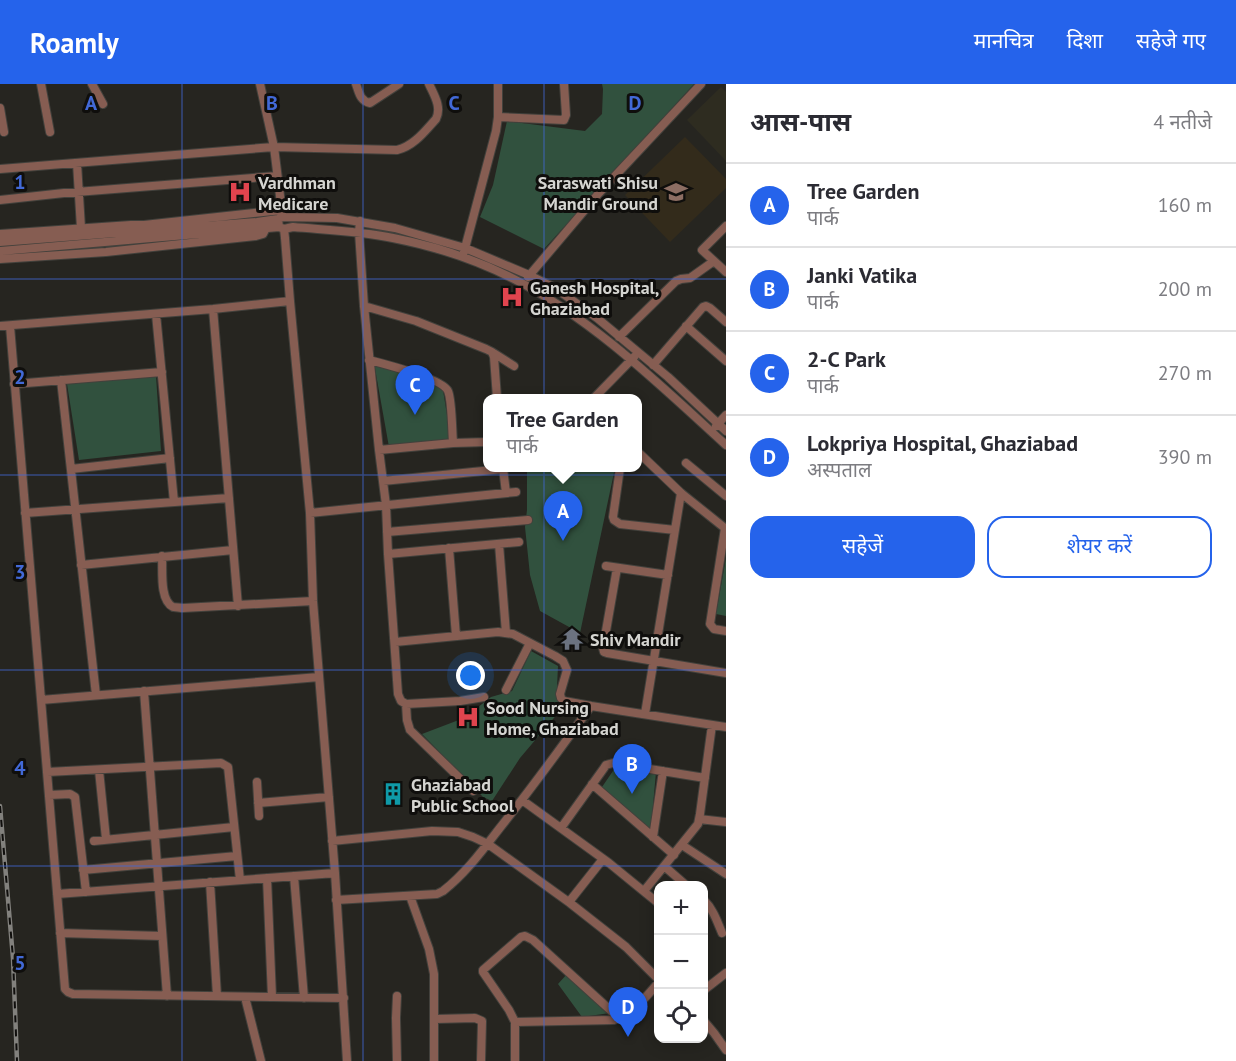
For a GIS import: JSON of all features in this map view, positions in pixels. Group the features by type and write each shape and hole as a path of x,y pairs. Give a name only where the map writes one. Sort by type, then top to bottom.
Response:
{"street":[{"path":"41,84 50,132"},
{"path":"92,84 103,104"},
{"path":"269,84 260,86 274,147 310,513 313,601 335,873 347,1061"},
{"path":"356,84 360,97 370,103 399,84"},
{"path":"0,169 274,147 390,151 405,148 413,142 439,114 438,104 429,84"},
{"path":"462,257 496,130 498,84"},
{"path":"498,117 564,120 566,115 564,84"},
{"path":"524,284 529,275 599,193 701,84"},
{"path":"0,108 4,132"},
{"path":"77,164 81,228"},
{"path":"0,200 277,176"},
{"path":"280,201 295,218"},
{"path":"0,234 130,225 295,218 337,218 395,228 465,248 555,288 597,318 668,377 726,431"},
{"path":"0,251 260,227 281,220 293,227 359,232 422,245 462,257 499,272 547,298 632,360 726,445"},
{"path":"360,221 364,306 386,505 398,694 400,701 406,704 460,701 484,697"},
{"path":"726,226 702,250 726,272"},
{"path":"0,242 260,227"},
{"path":"0,259 106,252 260,235 264,233 260,227"},
{"path":"619,337 676,281 690,278 714,261"},
{"path":"0,326 290,301"},
{"path":"364,306 416,321 480,346 514,366"},
{"path":"653,365 698,312 706,306 726,322"},
{"path":"213,309 238,606"},
{"path":"156,314 174,502"},
{"path":"10,326 64,989 73,994 344,998"},
{"path":"686,326 726,361"},
{"path":"492,352 497,394"},
{"path":"599,394 638,352"},
{"path":"369,360 444,385 449,393 453,443"},
{"path":"14,384 162,372"},
{"path":"61,380 96,695"},
{"path":"712,432 726,415"},
{"path":"379,450 483,442"},
{"path":"642,456 681,493 725,529 710,624 714,629 726,631"},
{"path":"71,469 170,458"},
{"path":"686,463 726,496"},
{"path":"383,481 483,470"},
{"path":"503,472 506,493"},
{"path":"619,472 614,520 620,524 675,530"},
{"path":"310,513 516,492"},
{"path":"645,714 681,493"},
{"path":"25,513 229,498"},
{"path":"387,532 528,519"},
{"path":"388,554 519,542"},
{"path":"499,544 506,633"},
{"path":"448,548 456,636"},
{"path":"81,565 233,550"},
{"path":"162,556 164,594 168,603 174,607 313,601"},
{"path":"606,566 668,575"},
{"path":"617,567 604,651 654,662 726,673"},
{"path":"394,642 456,636 513,634 563,661 567,674 560,694 564,701 726,727"},
{"path":"506,690 530,643"},
{"path":"41,700 319,677"},
{"path":"144,691 167,996"},
{"path":"406,704 410,730 473,791"},
{"path":"336,900 437,894 443,891 488,844 591,706"},
{"path":"644,891 695,829 699,819 712,724"},
{"path":"47,772 221,762 228,767 240,880"},
{"path":"561,828 609,764 705,778"},
{"path":"99,770 106,839"},
{"path":"653,837 663,771"},
{"path":"257,782 259,816"},
{"path":"592,784 674,855"},
{"path":"49,795 70,794 75,797 86,892"},
{"path":"258,803 329,797"},
{"path":"522,800 654,900"},
{"path":"699,819 726,822"},
{"path":"94,840 234,827"},
{"path":"332,841 432,831 458,832 473,837 488,844 569,902 626,947 654,975"},
{"path":"682,845 726,874"},
{"path":"83,870 237,856"},
{"path":"569,902 603,859"},
{"path":"664,866 682,881"},
{"path":"57,894 335,873"},
{"path":"294,876 304,998"},
{"path":"267,878 272,997"},
{"path":"210,882 217,996"},
{"path":"410,896 435,974 434,1061"},
{"path":"708,904 722,933"},
{"path":"60,933 162,936"},
{"path":"515,1061 515,1022 483,970 521,937 525,936 533,940 619,1018"},
{"path":"705,989 726,973"},
{"path":"515,1022 600,1021 619,1018 636,1008 654,988"},
{"path":"397,996 397,1061"},
{"path":"246,997 261,1061"},
{"path":"435,1018 475,1018 482,1021 480,1061"},
{"path":"708,1025 726,1050"}],"shaded area":[{"path":"721,87 726,92 726,161 687,120"},
{"name":"Saraswati Shisu Mandir Ground","path":"685,137 726,179 726,188 670,242 625,195"}],"green space":[{"path":"602,84 694,84 544,249 480,217 493,185 507,121 585,131 602,114"},
{"path":"374,363 440,383 451,440 389,447"},
{"path":"156,376 161,451 79,460 67,384"},
{"path":"527,472 614,472 580,633 540,611 530,575 525,527"},
{"path":"726,558 726,616 716,614"},
{"path":"531,651 558,666 559,712 520,758 492,801 483,797 422,734 464,718 491,697 512,691"},
{"path":"615,768 656,772 651,828 602,787"},
{"path":"567,974 610,1013 582,1017 558,984"}],"railway":[{"path":"0,806 13,958 17,1061"}],"place":[{"name":"Vardhman Medicare","path":"240,192"},
{"name":"Saraswati Shisu Mandir Ground","path":"676,192"},
{"name":"Ganesh Hospital, Ghaziabad","path":"512,297"},
{"name":"2-C Park","path":"415,415"},
{"name":"Tree Garden","path":"563,541"},
{"name":"Shiv Mandir","path":"572,639"},
{"name":"Sood Nursing Home, Ghaziabad","path":"468,717"},
{"name":"Ghaziabad Public School","path":"393,794"},
{"name":"Janki Vatika","path":"632,794"},
{"name":"Lokpriya Hospital, Ghaziabad","path":"628,1037"}]}
